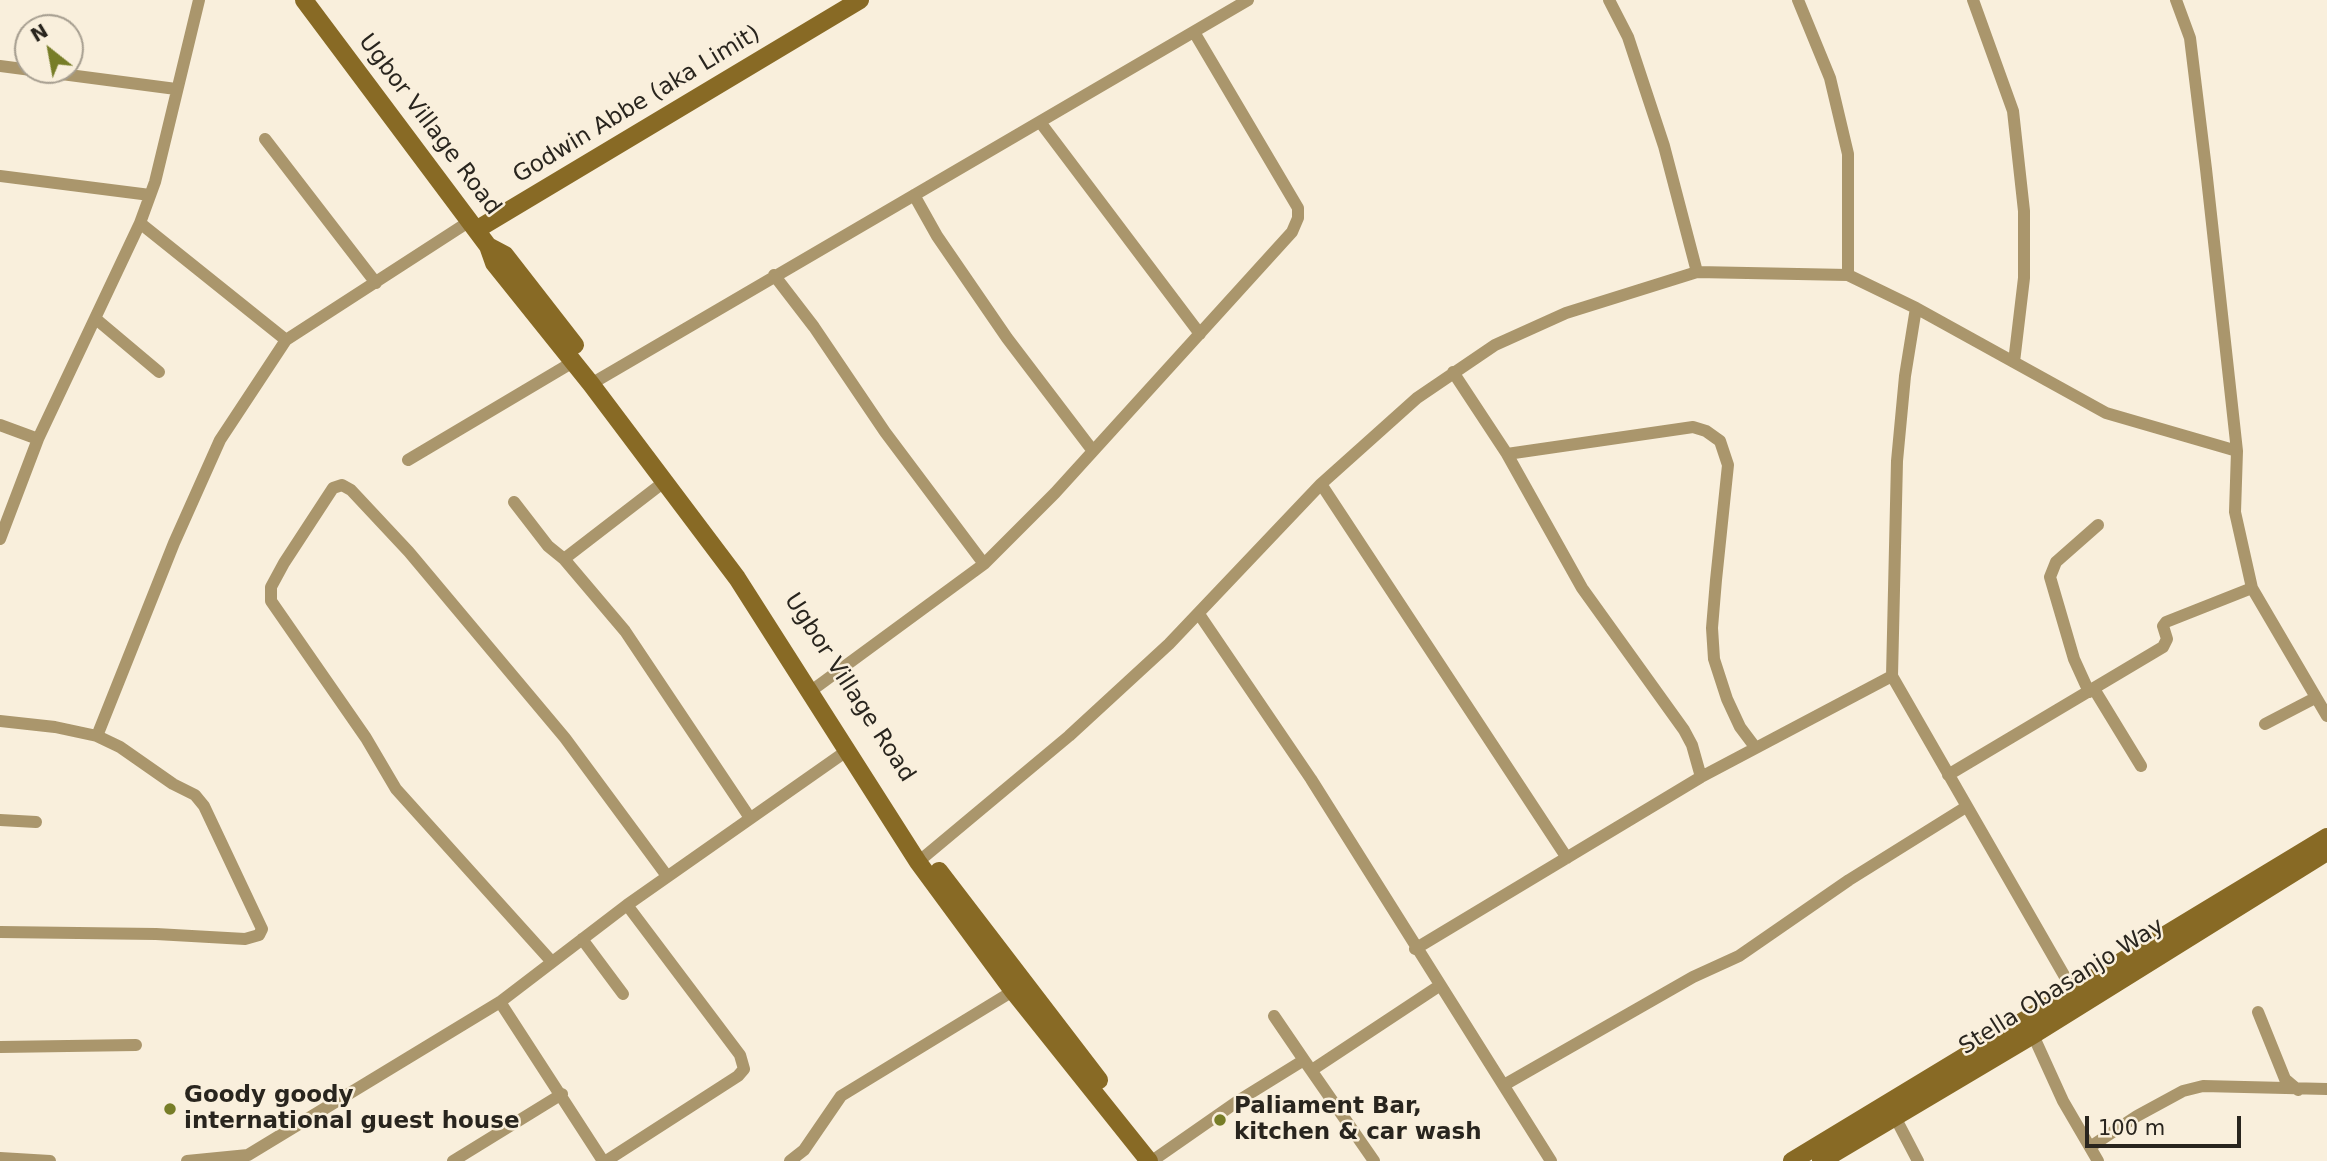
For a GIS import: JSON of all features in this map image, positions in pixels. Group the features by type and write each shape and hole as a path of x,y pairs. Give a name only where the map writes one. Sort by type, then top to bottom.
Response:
{"street":[{"path":"0,539 38,439 96,319 150,195 199,0"},
{"name":"Ugbor Village Road","path":"304,0 488,246 494,263 573,362 596,381 664,482 815,687 848,750 1013,991 1156,1160"},
{"name":"Godwin Abbe (aka Limit)","path":"473,226 844,0"},
{"name":"Godwin Abbe (aka Limit)","path":"473,226 860,0"},
{"path":"596,381 1248,0"},
{"path":"1609,0 1628,37 1664,146 1697,272"},
{"path":"1798,0 1830,78 1848,154 1848,275"},
{"path":"1973,0 2013,111 2024,211 2024,265 2014,362"},
{"path":"2176,0 2191,51 2236,450 2235,512 2252,588 2327,716"},
{"path":"815,687 984,564 1093,451 1292,232 1298,218 1298,208 1194,32"},
{"path":"0,66 176,89"},
{"path":"1040,122 1200,334"},
{"path":"265,139 376,283"},
{"path":"0,176 150,195"},
{"path":"914,195 937,236 1007,338 1093,451"},
{"path":"139,223 286,340"},
{"path":"97,736 174,543 220,440 286,340 473,226"},
{"name":"Ugbor Village Road","path":"488,246 505,255 596,381 744,573 922,859 1156,1160"},
{"path":"922,859 1069,736 1199,614 1321,484 1417,398 1495,345 1566,313 1697,272 1848,275 1916,308 2106,413 2236,450"},
{"path":"775,275 814,327 884,432 984,564"},
{"path":"1916,308 1905,376 1897,461 1892,676 2077,997"},
{"path":"96,319 159,372"},
{"path":"408,460 573,362"},
{"path":"1453,372 1507,454 1583,588 1692,745 1701,777"},
{"path":"0,425 38,439"},
{"path":"1507,454 1693,427 1715,436 1720,441 1728,466 1715,592 1714,659 1727,699 1740,727 1755,747"},
{"path":"564,559 664,482"},
{"path":"1321,484 1567,858"},
{"path":"552,962 396,789 366,738 271,601 271,587 284,563 333,488 342,485 351,490 410,552 565,738 667,876"},
{"path":"514,502 548,546 564,559 625,631 751,818"},
{"path":"2098,525 2056,562 2050,577 2074,659 2091,691 2141,766"},
{"path":"1948,775 2164,647 2167,639 2163,626 2166,622 2252,588"},
{"path":"1199,614 1311,779 1415,949 1551,1161"},
{"path":"1415,949 1701,777 1892,676"},
{"path":"2265,724 2315,698"},
{"path":"0,721 97,736 120,747 173,784 195,795 204,806 262,929 259,935 245,939 156,934 0,932"},
{"path":"187,1161 226,1159 257,1150 500,1002 667,876 848,750"},
{"path":"1504,1085 1693,976 1739,956 1849,880 1966,807"},
{"path":"0,820 36,822"},
{"path":"1792,1161 2077,997 2327,837"},
{"name":"Stella Obasanjo Way","path":"1821,1161 2032,1035 2077,997 2327,852"},
{"path":"500,1002 604,1161 738,1076 744,1069 740,1055 627,905"},
{"path":"582,939 623,994"},
{"path":"1156,1160 1241,1098 1308,1065 1439,986"},
{"path":"790,1161 804,1150 841,1096 1013,991"},
{"path":"2258,1012 2286,1079 2298,1090"},
{"path":"1274,1016 1374,1161"},
{"path":"2032,1035 2063,1101 2098,1161"},
{"path":"0,1046 136,1045"},
{"path":"2090,1147 2137,1116 2183,1091 2203,1086 2327,1089"},
{"path":"453,1161 562,1094"},
{"path":"1895,1117 1918,1161"},
{"path":"0,1158 50,1161"}],"place":[{"name":"Goody goody international guest house","path":"170,1109"},
{"name":"Paliament Bar, kitchen & car wash","path":"1220,1120"}]}
